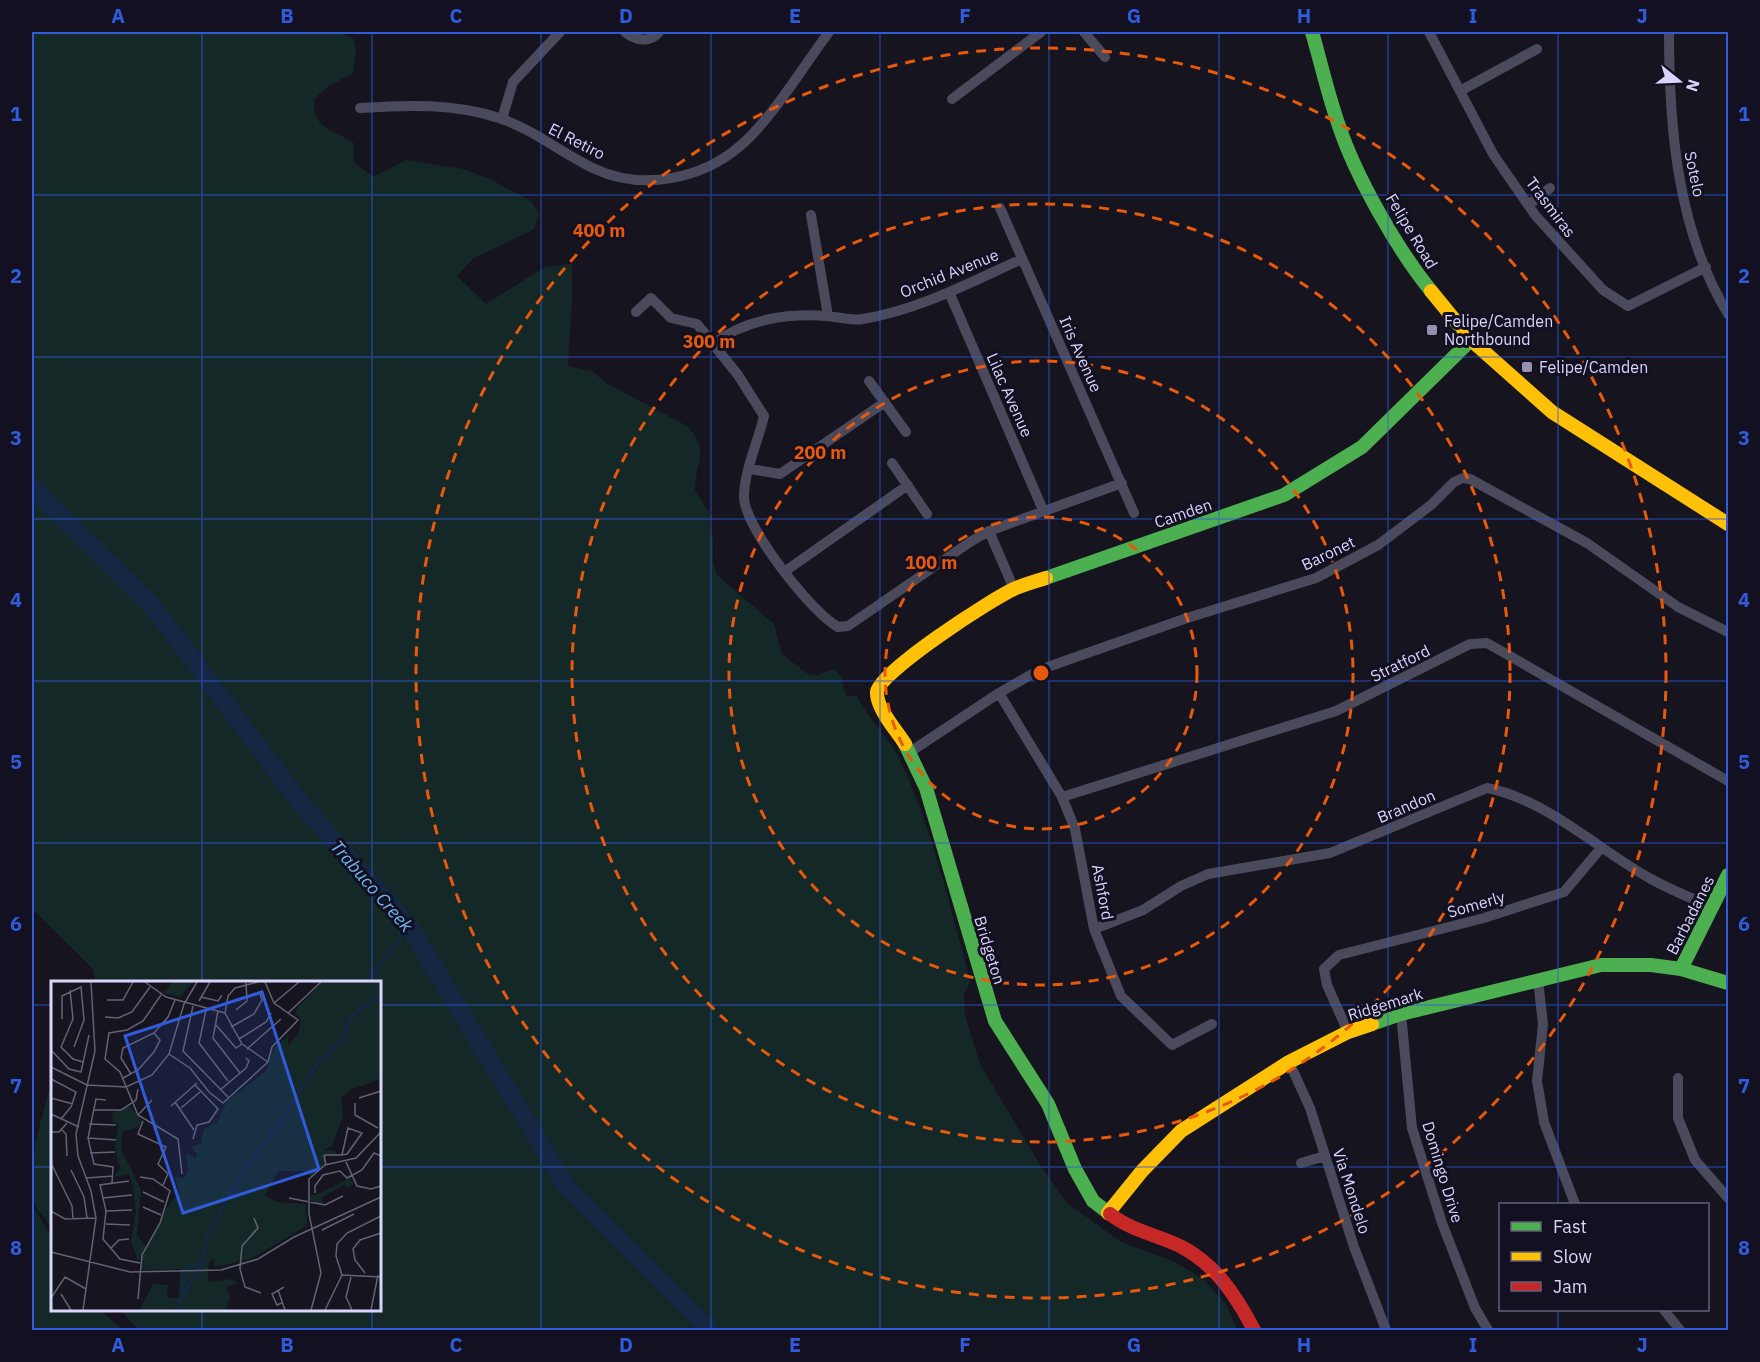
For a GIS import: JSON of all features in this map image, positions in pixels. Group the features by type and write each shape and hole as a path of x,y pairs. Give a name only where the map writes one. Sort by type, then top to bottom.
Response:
{"street":[{"path":"502,119 513,82 560,32"},
{"path":"625,32 633,38 642,40 655,37 659,32"},
{"name":"El Retiro","path":"360,108 448,106 502,119 597,170 636,180 666,180 683,176 719,161 740,147 755,131 829,32"},
{"path":"952,99 1041,32"},
{"path":"1084,32 1105,57"},
{"name":"Felipe Road","path":"1312,32 1339,127 1371,195 1409,264 1471,340 1552,412 1728,524"},
{"name":"Trasmiras","path":"1429,32 1493,154 1530,204 1535,215 1603,290 1628,306 1706,267"},
{"name":"Sotelo","path":"1669,32 1674,149 1692,231 1728,314"},
{"path":"1460,90 1537,49"},
{"path":"1530,204 1550,188"},
{"name":"Iris Avenue","path":"1000,208 1134,513"},
{"path":"811,215 828,316"},
{"name":"Orchid Avenue","path":"714,344 726,334 757,322 798,315 861,319 949,292 1022,259"},
{"name":"Lilac Avenue","path":"949,292 1043,510"},
{"path":"636,312 649,299 653,299 671,318 697,324 738,375 764,416 744,488 744,504 770,556 834,625 843,628 989,531 1122,483"},
{"name":"Camden","path":"881,681 928,643 1014,589 1284,495 1362,447 1471,340"},
{"path":"869,381 906,432"},
{"path":"750,469 780,474 885,402"},
{"path":"892,462 927,514"},
{"name":"Baronet","path":"910,752 999,693 1039,670 1093,649 1316,578 1378,545 1431,505 1454,482 1463,478 1470,479 1587,543 1678,607 1728,632"},
{"path":"784,572 908,486"},
{"path":"989,531 1014,589"},
{"name":"Stratford","path":"1062,797 1336,711 1470,644 1487,643 1728,782"},
{"name":"Bridgeton","path":"881,681 878,701 910,752 926,788 995,1021 1048,1104 1075,1169 1093,1201 1126,1226 1181,1246 1207,1263 1236,1295 1254,1330"},
{"name":"Ashford","path":"999,693 1062,797 1075,829 1094,929 1121,996 1172,1045 1212,1024"},
{"name":"Brandon","path":"1094,929 1143,910 1181,886 1208,874 1330,854 1480,789 1507,792 1563,822 1652,880 1714,908"},
{"name":"Somerly","path":"1348,1032 1327,985 1324,969 1332,959 1339,955 1484,918 1564,892 1601,848"},
{"name":"Barbadanes","path":"1681,969 1714,908 1728,875"},
{"name":"Ridgemark","path":"1108,1213 1142,1171 1181,1131 1289,1062 1348,1032 1401,1014 1601,965 1651,965 1681,969 1728,983"},
{"path":"1538,980 1543,1024 1537,1081 1544,1122 1575,1203"},
{"name":"Domingo Drive","path":"1401,1014 1412,1128 1442,1223 1474,1308 1488,1330"},
{"name":"Via Mondelo","path":"1289,1062 1310,1108 1354,1247 1386,1330"},
{"path":"1678,1078 1678,1118 1695,1161 1728,1197"},
{"path":"1301,1163 1325,1156"},
{"path":"1665,1311 1680,1330"}],"green space":[{"path":"32,32 247,34 340,32 353,38 356,51 353,73 329,86 314,99 316,117 325,127 354,143 353,161 373,177 406,160 463,169 490,179 531,201 540,215 533,230 474,258 457,276 486,304 545,267 572,264 568,366 592,371 606,383 687,426 694,435 700,450 695,491 713,518 709,523 713,539 713,562 717,575 774,624 782,654 808,674 818,675 834,669 841,676 846,696 857,696 890,743 912,787 948,898 971,982 964,993 965,1015 980,1064 1040,1165 1066,1202 1121,1242 1173,1261 1202,1278 1226,1304 1237,1330 139,1330 121,1311 381,1311 381,981 96,981 93,969 32,909"},
{"path":"51,1085 51,1226 35,1205 31,1194 32,1162"},
{"path":"32,1205 51,1235 51,1311 101,1311 123,1330 32,1330"}],"waterway":[{"name":"Trabuco Creek","path":"32,487 153,607 299,801 409,926 566,1186 710,1330"},
{"path":"369,981 409,926"}],"traffic: fast":[{"path":"1312,32 1346,146 1391,234 1431,291"},
{"path":"1046,578 1284,495 1362,447 1471,340"},
{"path":"905,744 926,788 995,1021 1048,1104 1075,1169 1093,1201 1110,1214"},
{"path":"1681,969 1728,875"},
{"path":"1372,1024 1401,1014 1601,965 1651,965 1681,969 1728,983"}],"traffic: slow":[{"path":"1431,291 1471,340 1552,412 1728,524"},
{"path":"905,744 880,705 877,692 883,682 916,653 985,606 1016,588 1046,578"},
{"path":"1108,1213 1142,1171 1181,1131 1289,1062 1348,1032 1372,1024"}],"traffic: jam":[{"path":"1110,1214 1127,1225 1182,1247 1205,1263 1233,1294 1254,1330"}],"place":[{"name":"Felipe/Camden Northbound","path":"1432,330"},
{"name":"Felipe/Camden","path":"1527,367"}]}
